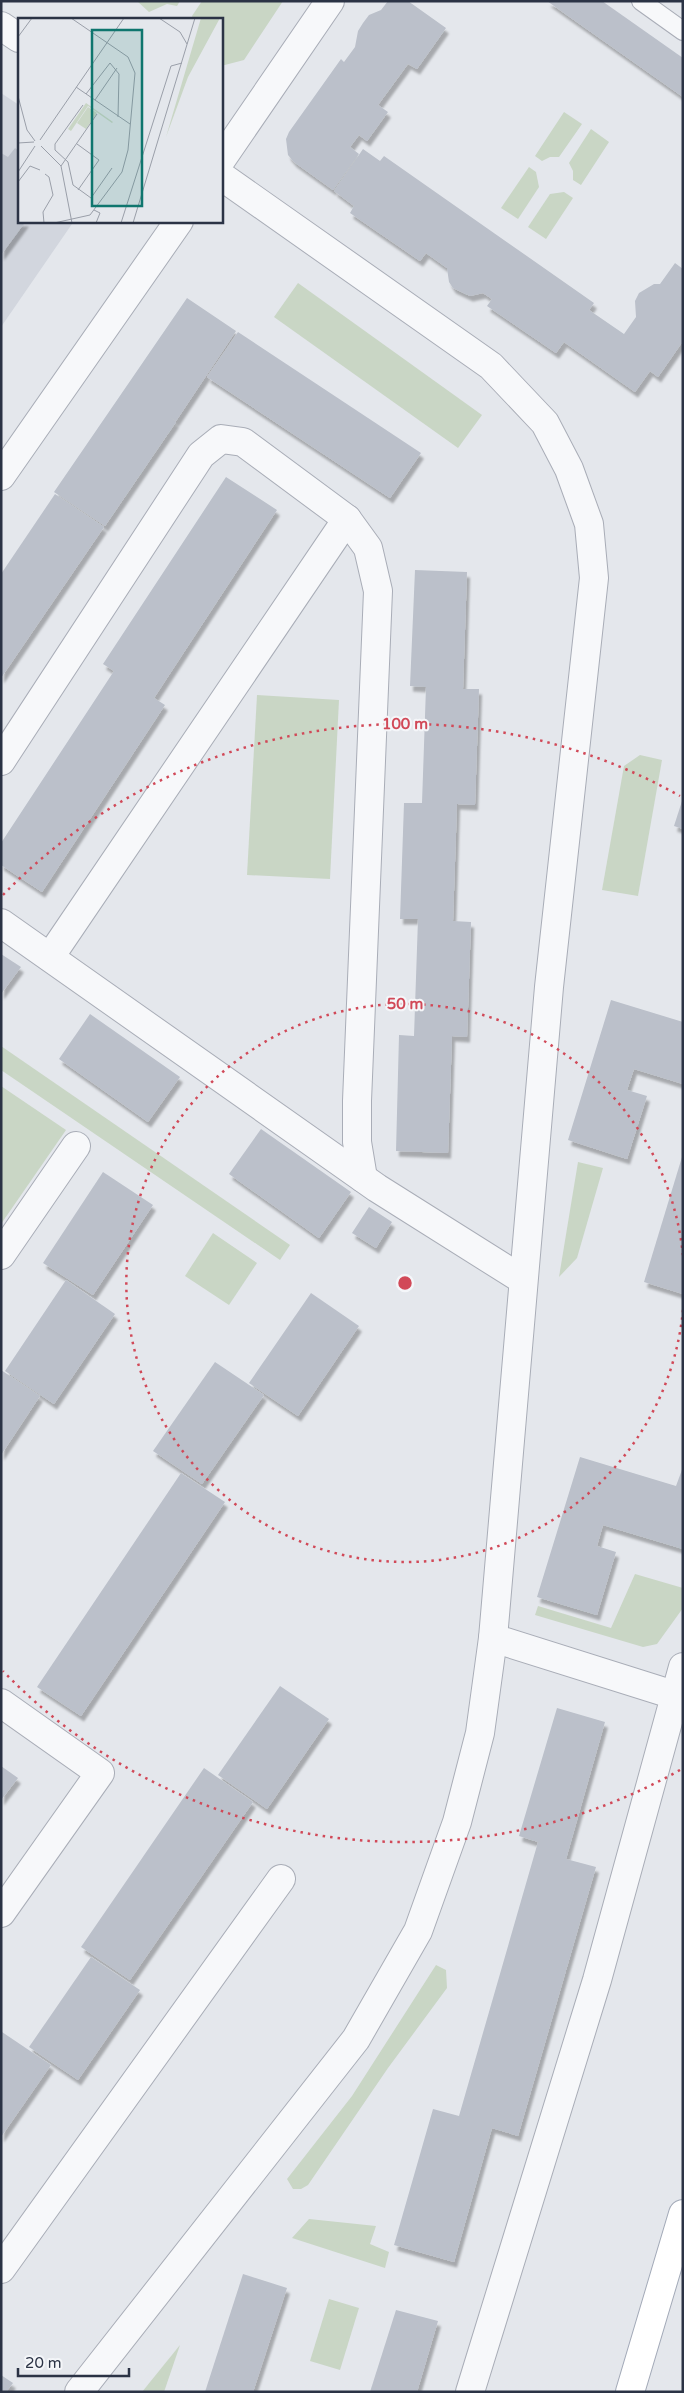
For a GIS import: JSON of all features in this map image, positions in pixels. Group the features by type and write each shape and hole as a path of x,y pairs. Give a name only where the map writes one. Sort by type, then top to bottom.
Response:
{"main road":[{"path":"630,2392 683,2214"}],"street":[{"path":"222,159 330,1"},
{"path":"1,26 18,37"},
{"path":"79,2392 356,2038 418,1931 457,1822 480,1733 493,1638 550,977 594,578 589,524 569,468 546,423 491,366 222,177"},
{"path":"1,476 178,222"},
{"path":"1,762 201,455 221,439 243,442 347,519 368,548 378,591 357,1101 357,1142 363,1178"},
{"path":"50,957 347,519"},
{"path":"1,923 363,1178 523,1280"},
{"path":"1,1255 76,1146"},
{"path":"493,1638 674,1695"},
{"path":"470,2392 597,1980 683,1667"},
{"path":"1,1703 100,1773 1,1914"},
{"path":"1,2269 281,1879"}],"lane":[{"path":"641,1 683,31"}],"shaded area":[{"path":"1,93 18,104 18,222 73,222 1,327"}],"green space":[{"path":"137,1 180,1 177,6 167,4 149,12"},
{"path":"202,1 283,1 244,60 222,66 222,18 193,18 192,16"},
{"path":"564,112 582,124 559,157 550,157 542,161 535,156"},
{"path":"591,129 609,142 581,185 573,180 573,171 569,163"},
{"path":"529,167 536,172 539,187 518,219 501,208"},
{"path":"564,192 573,198 546,239 528,227 550,194"},
{"path":"298,283 482,415 458,448 274,317"},
{"path":"257,695 339,700 330,879 247,875"},
{"path":"640,755 662,760 638,896 602,890 624,766"},
{"path":"1,1046 290,1245 280,1260 1,1070"},
{"path":"1,1086 66,1130 1,1224"},
{"path":"578,1162 603,1168 577,1258 559,1277"},
{"path":"213,1233 257,1263 229,1305 185,1276"},
{"path":"635,1574 683,1588 683,1608 657,1644 643,1647 535,1615 538,1606 611,1628"},
{"path":"436,1965 446,1970 447,1988 388,2068 308,2185 301,2189 293,2189 287,2179 352,2096"},
{"path":"309,2219 376,2226 370,2244 389,2252 385,2268 292,2238"},
{"path":"329,2299 359,2308 340,2370 310,2361"},
{"path":"180,2345 164,2392 142,2392"}],"building":[{"path":"388,1 408,1 446,28 417,69 408,64 378,105 388,112 367,141 359,135 350,147 359,154 333,190 294,162 288,155 286,139 341,59 344,62 355,47 358,31 363,23 369,15 381,10"},
{"path":"547,1 602,1 683,58 683,97"},
{"path":"15,148 18,150 18,222 25,222 1,255 1,153 8,157"},
{"path":"363,149 380,161 384,156 594,303 589,310 624,334 636,317 635,301 639,293 654,284 660,284 675,263 683,269 683,341 658,377 650,371 635,392 564,342 556,353 487,306 492,299 483,293 470,296 453,288 449,282 447,268 426,253 420,261 350,213 354,206 334,191"},
{"path":"187,298 236,331 176,421 170,417 176,422 105,526 54,492"},
{"path":"238,332 421,453 390,498 207,377"},
{"path":"226,477 277,510 154,698 165,705 42,892 1,865 1,843 114,671 103,664"},
{"path":"55,494 104,527 1,678 1,574"},
{"path":"415,570 467,572 463,689 479,689 475,805 457,804 453,921 471,922 467,1037 452,1036 448,1153 396,1151 399,1035 414,1036 418,919 400,919 404,803 422,803 426,687 410,686"},
{"path":"683,801 683,829 674,826"},
{"path":"1,954 21,967 1,994"},
{"path":"611,1000 683,1022 683,1084 634,1069 627,1090 647,1096 627,1159 568,1140"},
{"path":"90,1014 180,1077 148,1122 59,1059"},
{"path":"261,1129 351,1192 319,1238 229,1174"},
{"path":"683,1157 683,1294 644,1282"},
{"path":"103,1172 153,1205 93,1295 43,1263"},
{"path":"369,1207 392,1222 376,1248 352,1233"},
{"path":"66,1280 115,1314 54,1404 5,1371"},
{"path":"311,1293 359,1326 298,1416 249,1383"},
{"path":"215,1362 264,1395 202,1484 153,1451"},
{"path":"1,1370 40,1396 1,1455"},
{"path":"580,1457 676,1486 683,1467 683,1549 603,1525 597,1546 616,1552 597,1615 537,1597"},
{"path":"181,1473 225,1502 81,1716 37,1687"},
{"path":"280,1686 329,1719 267,1809 218,1775"},
{"path":"557,1708 605,1722 566,1859 596,1867 518,2136 492,2128 454,2262 394,2245 433,2109 459,2116 538,1842 519,1836"},
{"path":"1,1766 18,1778 1,1800"},
{"path":"204,1768 253,1802 130,1980 81,1947"},
{"path":"91,1957 140,1990 78,2080 29,2047"},
{"path":"1,2033 51,2065 1,2137"},
{"path":"243,2274 287,2288 253,2392 205,2392"},
{"path":"396,2310 438,2321 417,2392 370,2392"},
{"path":"1,2375 13,2383 6,2392 1,2392"}]}
